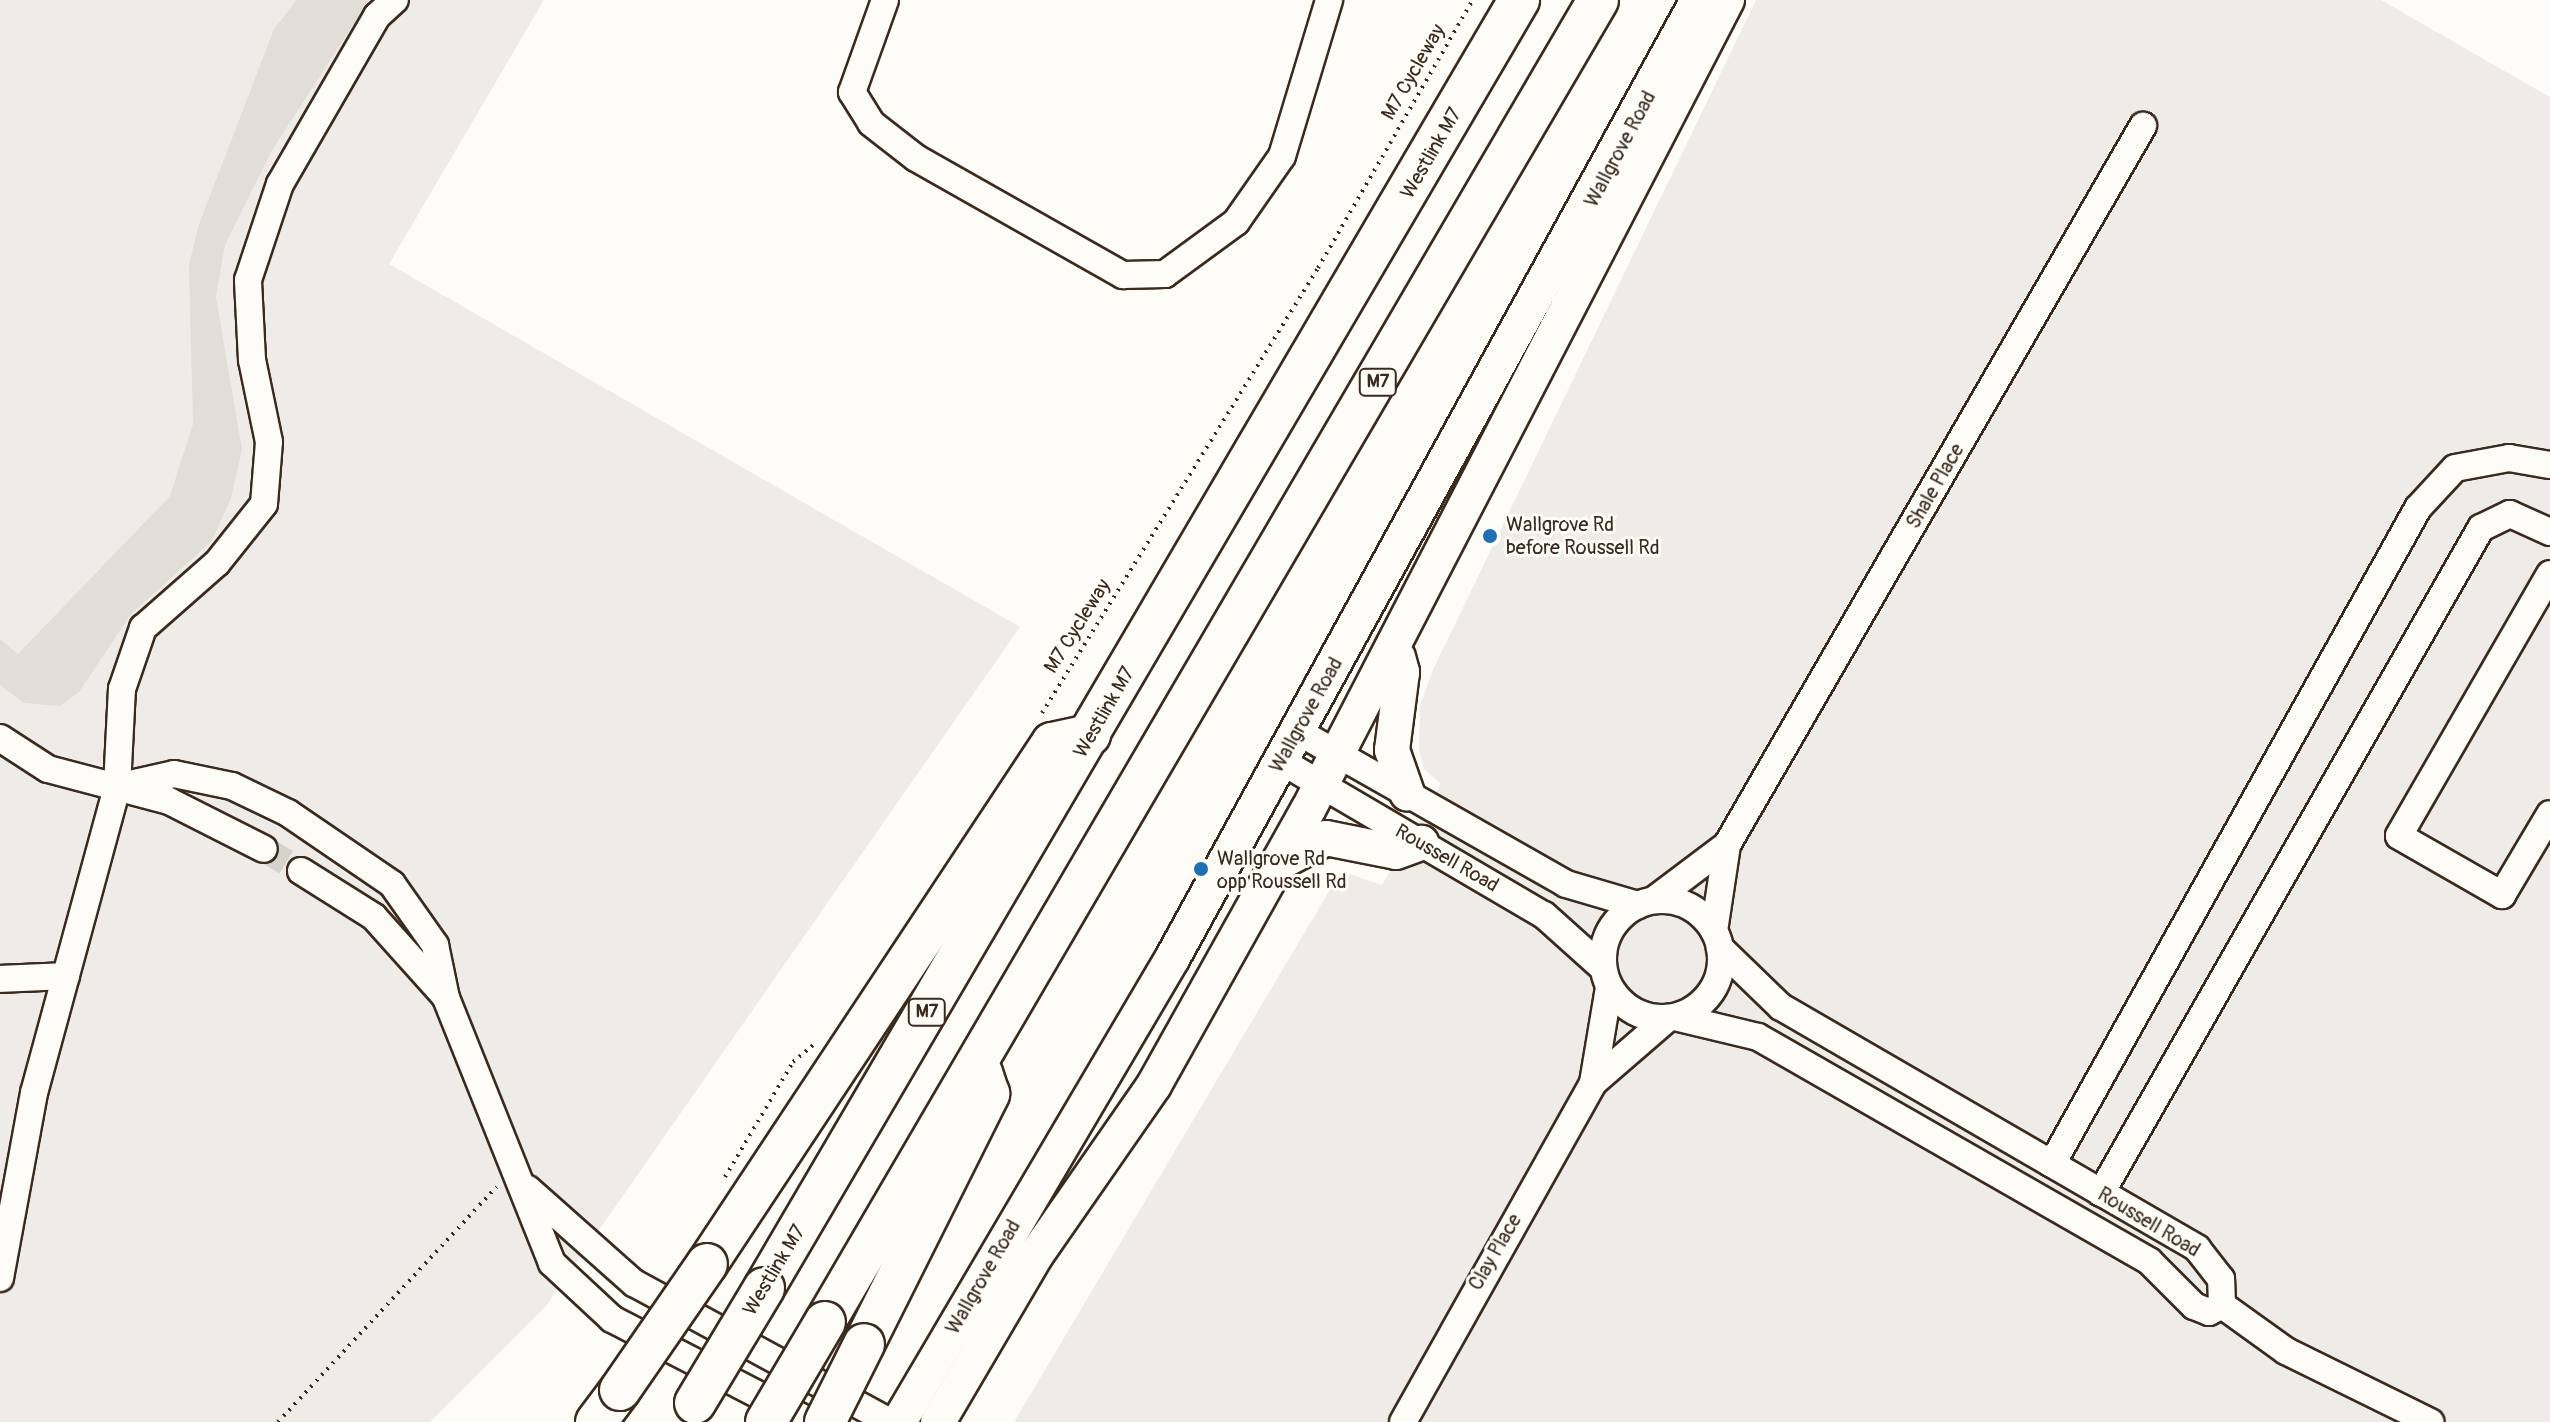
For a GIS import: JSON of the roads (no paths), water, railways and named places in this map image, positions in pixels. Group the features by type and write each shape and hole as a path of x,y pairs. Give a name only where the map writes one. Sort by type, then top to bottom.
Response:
{"highway":[{"name":"Westlink M7","path":"690,1412 1519,0"},
{"name":"M7","path":"766,1422 1598,0"},
{"name":"M7","path":"596,1422 707,1264 1052,743 1090,735"},
{"path":"825,1422 989,1094 979,1062"}],"main road":[{"name":"Wallgrove Road","path":"899,1422 1281,761 1698,0"},
{"name":"Wallgrove Road","path":"938,1422 1014,1289 1168,1063 1395,649 1727,0"},
{"path":"1395,649 1402,672 1392,750 1407,793"},
{"path":"1278,864 1326,838 1396,852 1421,843"}],"street":[{"path":"0,1278 34,1093 117,787 122,689 143,628 217,563 264,504 269,442 252,360 248,280 280,184 377,16 395,0"},
{"path":"885,0 852,92 871,123 916,158 1123,275 1165,274 1236,222 1282,156 1329,0"},
{"name":"Shale Place","path":"1717,940 1727,845 2143,126"},
{"path":"2052,1164 2418,508 2455,468 2509,458 2550,465"},
{"path":"2101,1193 2481,528 2510,514 2550,532"},
{"path":"2550,574 2399,836 2502,895 2550,814"},
{"name":"Roussell Road","path":"1297,731 1566,884 1646,903"},
{"path":"0,738 48,769 169,801 264,849"},
{"name":"Roussell Road","path":"1281,761 1544,915 1606,978"},
{"path":"117,787 174,774 232,786 288,813 392,884 435,945 446,998 513,1172 552,1263 612,1319 811,1422"},
{"name":"Shale Place","path":"1646,903 1727,845"},
{"path":"301,871 374,917 446,998"},
{"path":"1646,903 1689,906 1717,940 1712,992 1672,1018 1634,1011 1606,978 1607,938 1646,903"},
{"name":"Roussell Road","path":"1672,1018 1758,1037 2149,1261 2202,1311 2222,1305 2221,1279 2197,1248 1781,1007 1717,940"},
{"path":"0,979 66,976"},
{"name":"Clay Place","path":"1593,1083 1606,978"},
{"name":"Clay Place","path":"1403,1422 1593,1083 1672,1018"},
{"path":"513,1172 560,1225 634,1283 890,1422"},
{"path":"2222,1305 2286,1351 2430,1422"}],"tunnel":[{"path":"264,849 301,871"}],"place":[{"name":"Wallgrove Rd before Roussell Rd","path":"1490,536"},
{"name":"Wallgrove Rd opp Roussell Rd","path":"1201,869"}]}
